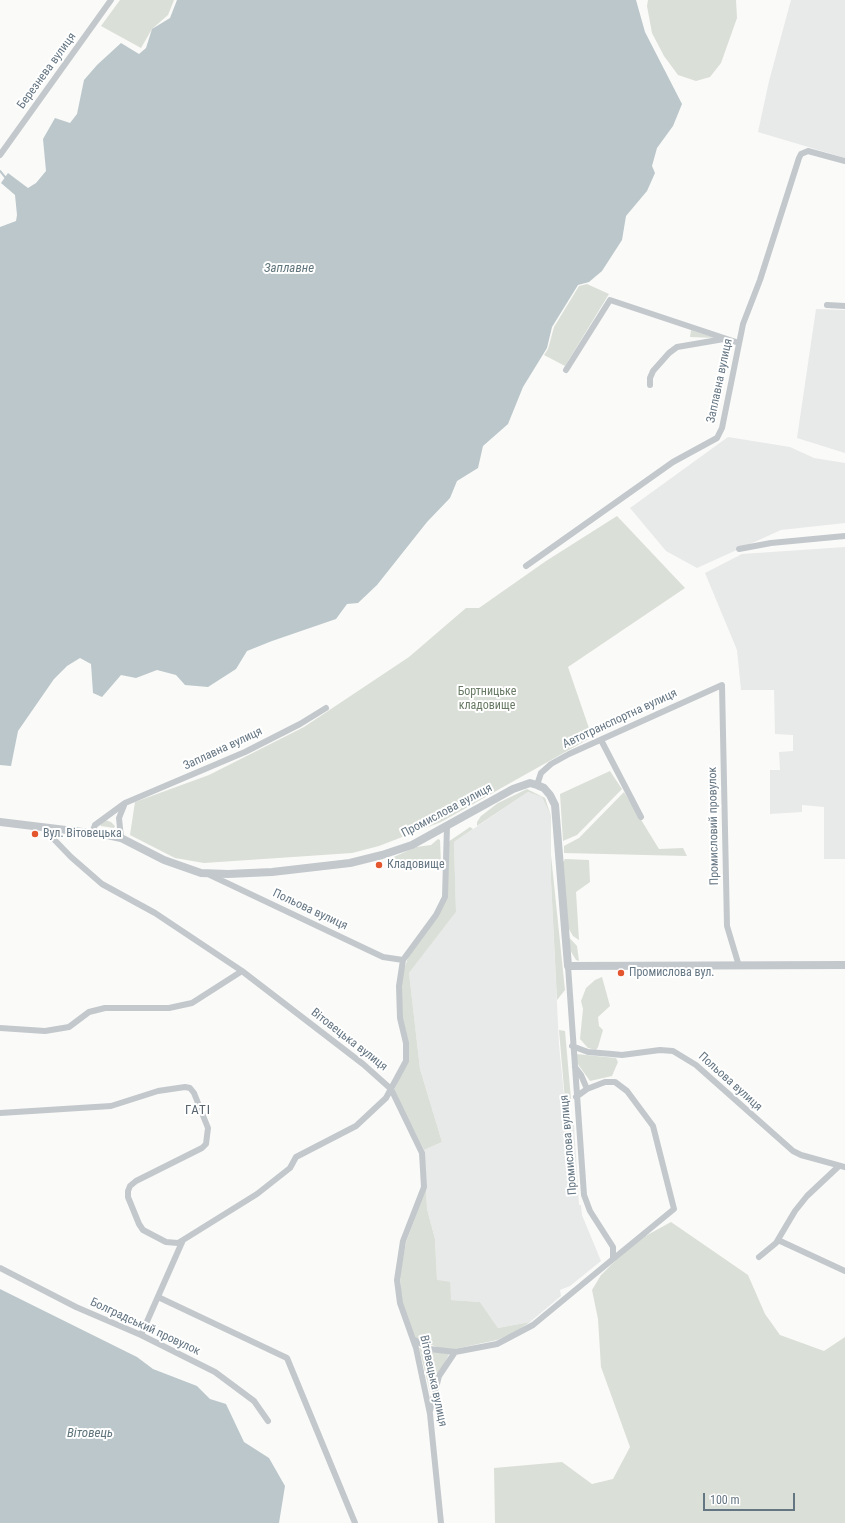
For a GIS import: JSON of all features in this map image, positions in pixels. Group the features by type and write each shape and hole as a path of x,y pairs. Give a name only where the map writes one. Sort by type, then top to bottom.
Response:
{"street":[{"name":"Березнева вулиця","path":"0,156 111,0"},
{"name":"Заплавна вулиця","path":"526,566 673,462 717,438 722,428 743,324 760,280 801,154 808,151 845,161"},
{"path":"566,370 610,300 739,343"},
{"path":"827,305 845,306"},
{"path":"650,385 650,378 653,371 669,353 677,347 726,339"},
{"path":"739,549 771,543 845,536"},
{"name":"Автотранспортна вулиця","path":"537,785 541,773 551,764 569,754 722,685"},
{"name":"Промисловий провулок","path":"722,685 726,926 739,966"},
{"name":"Заплавна вулиця","path":"92,833 95,825 126,803 245,752 300,724 326,708"},
{"path":"601,740 641,816"},
{"name":"Промислова вулиця","path":"43,828 92,833 121,838 164,860 185,868 209,874 272,872 350,863 412,845 513,789 530,783 544,788 550,795 554,805 568,966 572,1046 584,1195 590,1211 613,1247 612,1259"},
{"path":"121,838 119,818 126,803"},
{"path":"0,822 43,828"},
{"path":"0,1113 111,1106 158,1091 185,1087 190,1088 194,1093 208,1128 206,1144 202,1148 136,1181 130,1186 128,1197 139,1224 143,1230 166,1242 178,1243 257,1194 290,1168 296,1157 356,1126 386,1098 406,1061 406,1043 400,1018 399,1002 399,986 403,960 436,915 445,897 447,826"},
{"name":"Вітовецька вулиця","path":"43,828 71,857 102,884 157,915 242,971 363,1064 391,1089 422,1153 424,1187 403,1241 397,1280 400,1303 416,1348 430,1414 441,1523"},
{"name":"Польова вулиця","path":"209,874 383,957 403,960"},
{"path":"568,966 845,965"},
{"path":"0,1028 45,1030 70,1027 89,1012 105,1008 169,1008 192,1003 242,971"},
{"name":"Польова вулиця","path":"572,1046 588,1052 622,1055 660,1050 673,1051 696,1065 793,1151 801,1155 843,1166"},
{"path":"574,1067 581,1075 586,1089"},
{"path":"412,1338 430,1349 455,1352 497,1344 534,1325 674,1209 656,1133 649,1118 627,1091 615,1082 586,1089 576,1096"},
{"name":"Польова вулиця","path":"759,1257 778,1240 795,1211 807,1196 843,1166"},
{"path":"141,1335 183,1240"},
{"path":"778,1240 845,1271"},
{"name":"Болградський провулок","path":"0,1268 76,1307 141,1335 216,1372 254,1401 268,1421"},
{"path":"158,1297 287,1358 355,1523"},
{"path":"430,1414 439,1376 455,1352"}],"shaded area":[{"path":"791,0 845,0 845,158 758,132 769,81"},
{"path":"816,309 845,310 845,453 797,438"},
{"path":"728,437 790,447 814,458 845,463 845,523 781,530 697,568 666,551 630,508"},
{"path":"845,547 845,859 824,859 824,807 802,805 802,812 770,814 770,770 780,770 779,752 793,751 793,735 775,734 774,690 741,690 737,650 705,573 742,554"},
{"path":"528,792 542,797 551,816 551,881 559,1045 567,1124 574,1125 579,1205 581,1205 582,1215 601,1261 570,1286 560,1290 561,1296 530,1322 498,1328 480,1302 451,1300 437,1280 435,1239 427,1209 424,1150 442,1142 420,1069 409,973 456,912 454,842"}],"green space":[{"path":"120,0 174,0 168,15 152,29 141,48 101,26"},
{"path":"648,0 736,0 737,18 721,63 710,77 696,81 678,75 664,56 652,33 647,6"},
{"path":"587,284 609,294 565,366 544,355 548,349 554,327 579,286"},
{"path":"691,330 716,338 690,337"},
{"name":"Бортницьке кладовище","path":"617,516 685,588 568,667 592,737 441,822 379,846 352,853 204,863 175,858 130,835 135,802 209,775 304,727 409,657 466,608 479,608 546,561"},
{"path":"610,771 622,789 577,835 563,841 560,794"},
{"path":"527,789 545,798 551,816 542,797 528,792 477,826 477,822 481,816 498,803"},
{"path":"624,792 659,849 683,848 687,856 564,853 564,846 579,838"},
{"path":"105,820 111,822 115,826 114,828 101,826 100,825"},
{"path":"470,827 473,829 454,842 456,912 409,973 420,1069 442,1142 424,1150 394,1090 407,1062 409,1054 402,1017 401,989 403,972 409,955 447,897 448,842"},
{"path":"438,839 440,840 441,864 386,868 387,860 416,847 431,845"},
{"path":"551,855 565,990 557,1000 551,881"},
{"path":"565,859 589,860 590,882 576,892 579,940 573,936 567,926 562,864"},
{"path":"566,934 577,946 579,961 576,960 570,950"},
{"path":"602,977 610,1006 598,1017 599,1026 603,1030 596,1050 588,1048 580,1039 583,1009 581,1001 586,988 595,980"},
{"path":"559,1030 565,1031 571,1099 567,1124"},
{"path":"576,1054 616,1058 618,1062 612,1076 590,1081 577,1063"},
{"path":"426,1188 427,1209 435,1239 437,1280 450,1282 451,1300 480,1302 498,1328 530,1322 515,1332 497,1340 450,1350 418,1340 413,1335 401,1298 400,1275 406,1242"},
{"path":"671,1222 748,1275 765,1314 780,1335 824,1351 845,1337 845,1523 495,1523 494,1468 562,1462 592,1484 613,1479 630,1447 601,1367 598,1319 592,1290 601,1275 640,1239"},
{"path":"419,1348 449,1354 430,1392"}],"water":[{"name":"Заплавне","path":"177,0 636,0 645,32 682,104 673,126 657,148 652,166 655,173 647,191 626,216 622,240 602,271 589,282 578,285 552,327 547,348 523,387 508,424 483,446 478,468 457,481 450,498 427,522 377,585 358,603 347,604 336,619 247,651 236,669 208,687 185,685 176,675 157,670 136,678 121,675 102,697 93,693 91,664 80,658 67,666 54,679 18,731 11,766 0,765 0,227 16,221 17,215 15,195 1,183 8,173 28,188 36,183 46,171 43,139 55,118 70,123 77,114 84,80 97,65 121,43 139,54 146,48 152,29 170,18"},
{"name":"Вітовець","path":"0,1289 137,1357 153,1369 197,1386 210,1399 226,1404 244,1442 269,1458 285,1486 279,1523 0,1523"}],"waterway":[{"path":"0,171 5,177"}],"place":[{"name":"Вул. Вітовецька","path":"35,834"},
{"name":"Кладовище","path":"379,865"},
{"name":"Промислова вул.","path":"621,973"}],"district":[{"name":"ГАТІ","path":"198,1111"}]}
